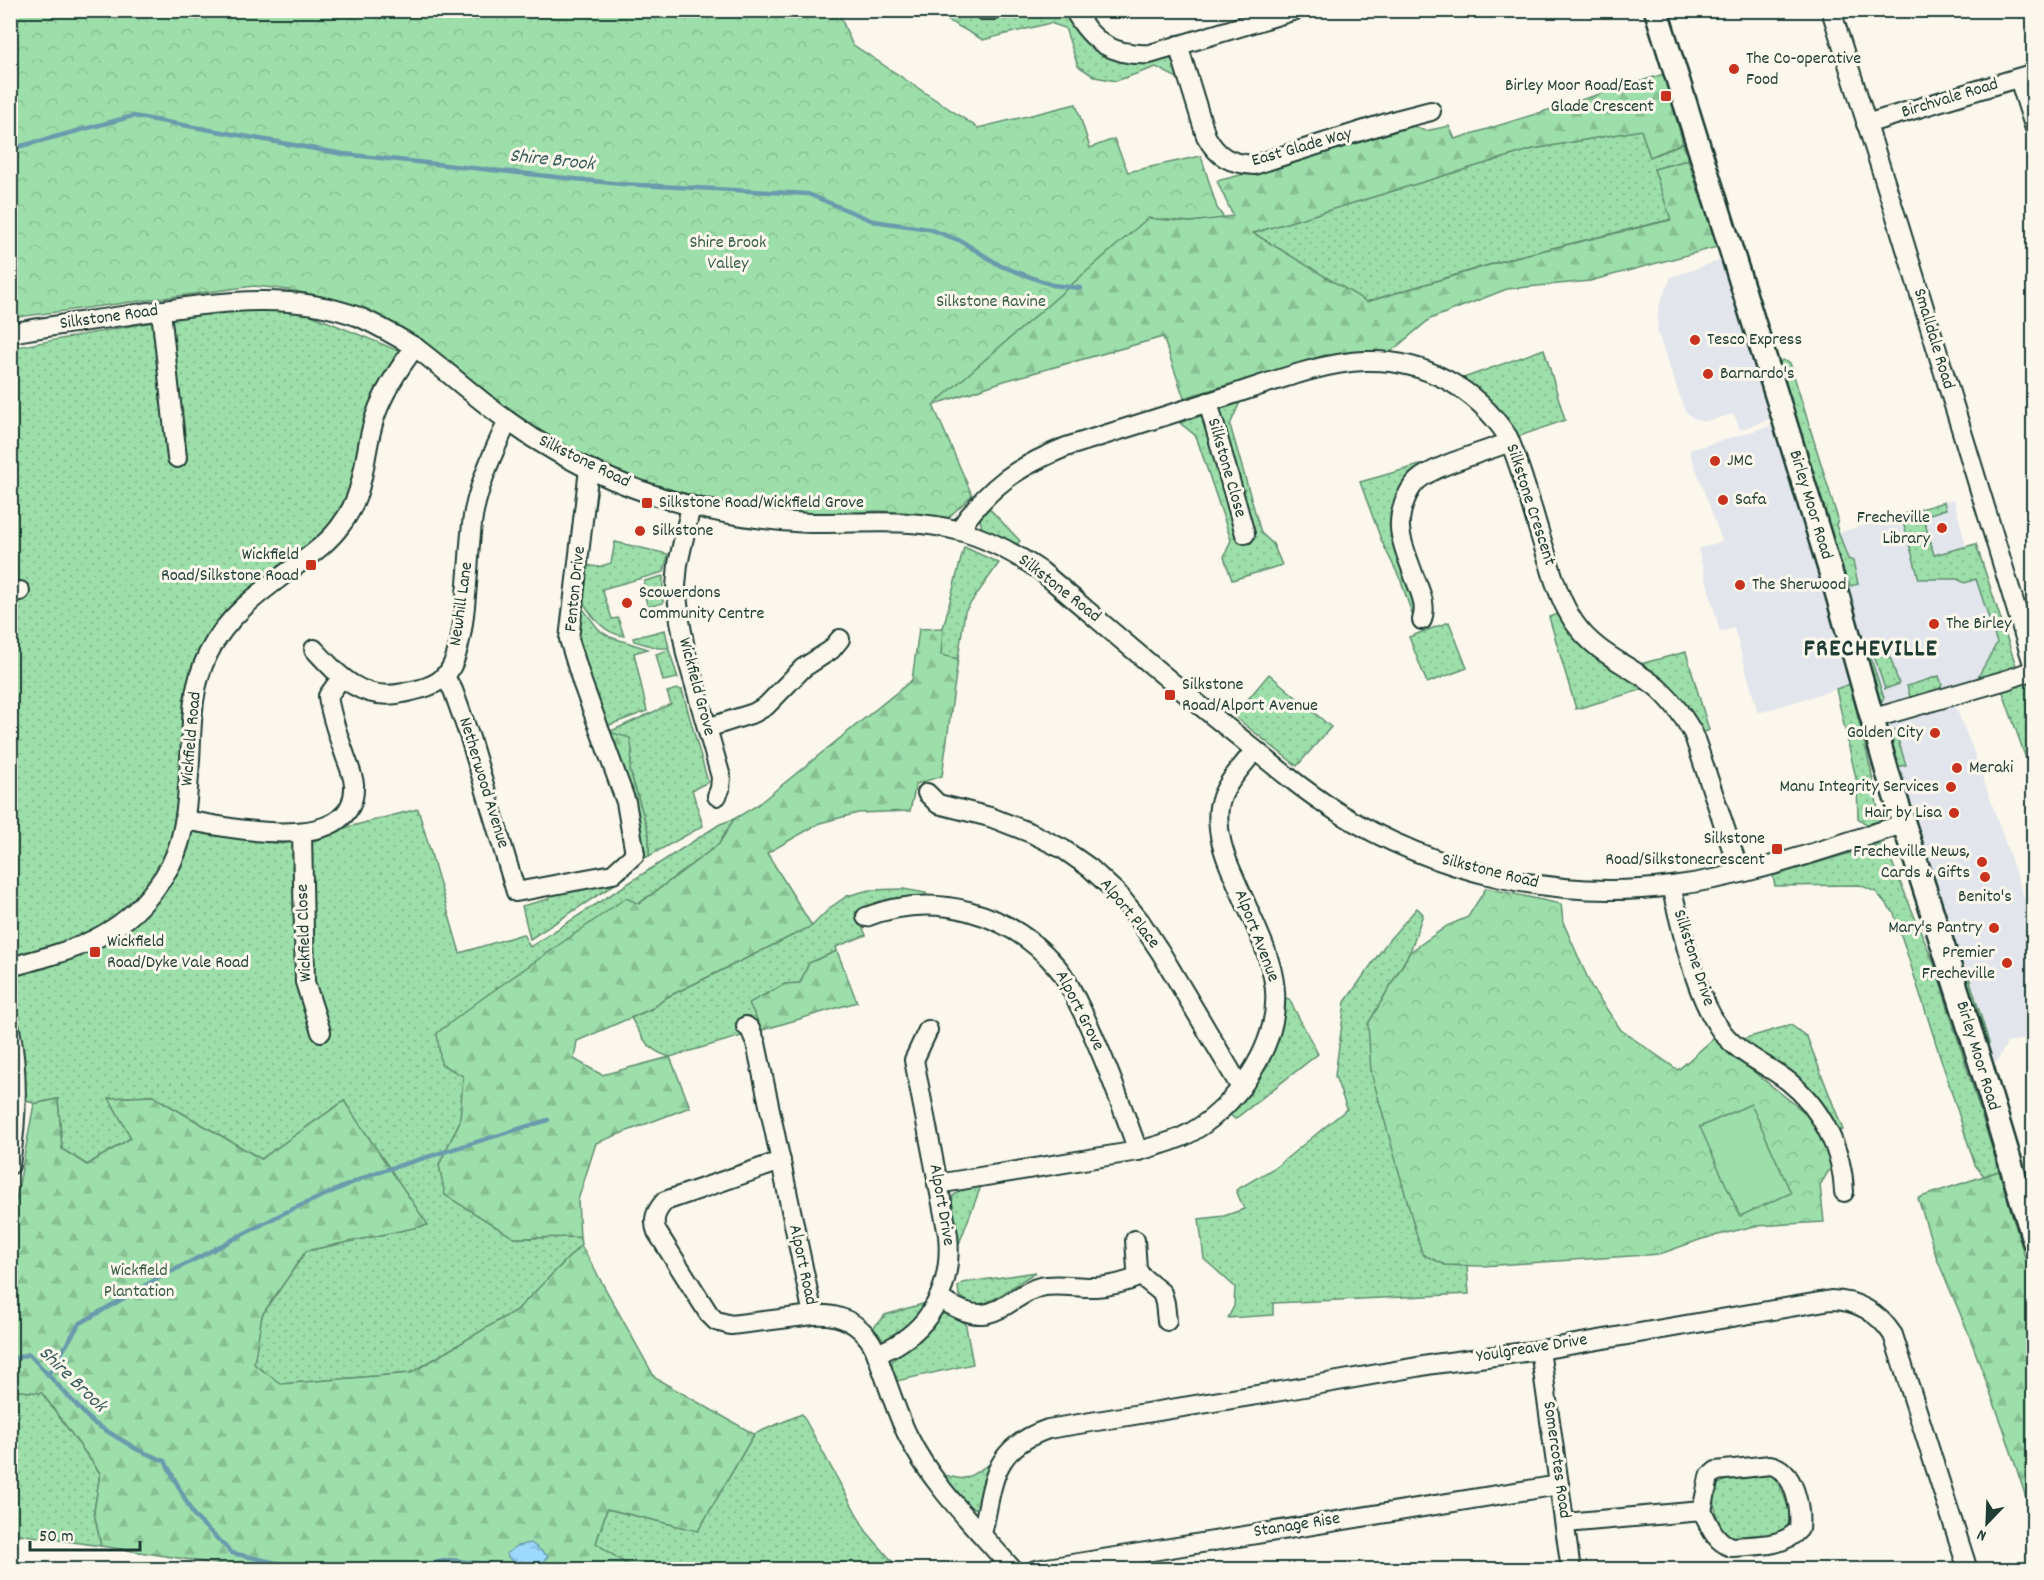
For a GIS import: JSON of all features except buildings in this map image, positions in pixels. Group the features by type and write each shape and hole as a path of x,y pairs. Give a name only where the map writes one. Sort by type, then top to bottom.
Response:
{"main road":[{"name":"Birley Moor Road","path":"1656,10 1836,590 1871,719 1903,824 1980,1062 2034,1241"}],"street":[{"path":"983,10 993,10"},
{"path":"1074,10 1084,27 1097,40 1112,49 1131,55 1150,54 1294,11"},
{"name":"Smalldale Road","path":"1831,10 2034,669"},
{"name":"East Glade Way","path":"1178,45 1206,136 1213,150 1238,164 1254,165 1431,111"},
{"path":"2026,76 2034,126"},
{"name":"Birchvale Road","path":"1866,124 2026,76"},
{"name":"Silkstone Road","path":"10,333 247,300 280,300 312,305 359,317 415,348 508,421 564,456 621,483 691,506 734,515 812,523 894,521 959,530 1020,557 1041,571 1255,750 1303,789 1337,812 1411,849 1465,870 1507,880 1596,890 1671,887 1740,873 1903,824"},
{"path":"161,311 177,458"},
{"name":"Wickfield Road","path":"10,967 76,948 106,934 123,924 138,910 164,877 174,861 185,820 194,692 208,652 218,636 243,607 326,542 340,527 360,492 375,415 397,371 415,348"},
{"name":"Silkstone Crescent","path":"959,530 973,509 990,492 1035,460 1208,402 1326,367 1363,361 1412,366 1453,382 1476,398 1488,410 1510,442 1558,593 1586,638 1603,653 1653,684 1683,714 1693,733 1740,873"},
{"name":"Silkstone Close","path":"1208,402 1245,534"},
{"name":"Newhill Lane","path":"444,676 453,662 462,633 473,514 492,455 508,421"},
{"path":"1422,620 1424,604 1403,542 1400,526 1402,510 1408,495 1416,482 1429,473 1510,442"},
{"name":"Fenton Drive","path":"516,892 613,874 635,854 626,802 582,682 569,639 590,469"},
{"name":"Wickfield Grove","path":"691,506 676,585 686,654 721,777 717,796"},
{"path":"706,728 738,719 760,709 803,668 831,651 840,639"},
{"path":"314,649 341,678 365,691 392,695 423,689 444,676"},
{"path":"1871,719 2006,680 2034,669"},
{"name":"Netherwood Avenue","path":"444,676 453,690 470,738 516,892"},
{"path":"185,820 239,830 302,832 334,823 347,812 353,800 354,782 330,711 328,696 341,678"},
{"name":"Alport Avenue","path":"937,1184 1138,1151 1183,1136 1224,1107 1241,1088 1268,1041 1276,1006 1276,987 1271,967 1226,858 1218,823 1224,791 1255,750"},
{"name":"Alport Place","path":"927,793 938,804 990,817 1032,833 1063,849 1090,868 1118,894 1140,921 1161,953 1241,1088"},
{"name":"Wickfield Close","path":"302,832 305,982 321,1032"},
{"name":"Silkstone Drive","path":"1671,887 1689,954 1710,1013 1722,1032 1735,1046 1789,1081 1815,1109 1841,1163 1844,1192"},
{"name":"Alport Grove","path":"866,917 910,905 933,904 958,908 978,912 996,920 1034,945 1057,967 1071,990 1106,1065 1138,1151"},
{"name":"Alport Road","path":"746,1026 755,1040 813,1314 827,1314 850,1322 870,1340 909,1439 948,1496 1013,1569"},
{"path":"10,1029 17,1083 16,1129 10,1165"},
{"name":"Alport Drive","path":"877,1354 902,1342 931,1313 948,1273 950,1254 948,1235 914,1060 928,1030"},
{"path":"782,1161 665,1201 655,1216 654,1224 709,1314 716,1321 731,1325 813,1314"},
{"path":"1135,1240 1137,1269 1141,1276 1162,1293 1167,1321"},
{"path":"938,1299 969,1313 991,1313 1022,1294 1041,1287 1097,1287 1129,1281 1141,1276"},
{"name":"Youlgreave Drive","path":"982,1534 988,1495 1000,1463 1020,1442 1048,1429 1434,1364 1540,1350 1831,1300 1843,1300 1869,1310 1888,1326 1899,1350 1968,1569"},
{"name":"Somercotes Road","path":"1540,1350 1571,1569"},
{"path":"1770,1465 1784,1472 1797,1498 1799,1529 1792,1538 1779,1543 1731,1546 1715,1537 1702,1511 1709,1477 1716,1471 1770,1465"},
{"name":"Stanage Rise","path":"1035,1569 1559,1485"},
{"path":"1564,1523 1702,1511"}],"shaded area":[{"path":"1724,259 1774,418 1740,430 1734,414 1703,422 1693,418 1685,411 1657,331 1658,308 1671,277"},
{"path":"1797,418 1834,534 1954,499 1966,546 1997,643 1974,684 1951,695 1974,752 2034,926 2033,1036 2007,1043 1998,1060 1984,1076 1860,682 1758,713 1734,628 1720,632 1698,549 1722,541 1689,450"}],"green space":[{"name":"Shire Brook Valley","path":"10,11 838,11 852,44 978,128 1076,104 1090,148 1114,139 1128,172 1201,156 1217,208 1224,218 1190,222 1148,218 933,405 972,495 948,518 881,511 842,514 804,513 741,505 649,483 571,451 517,417 404,329 363,309 327,298 291,290 254,286 11,318"},
{"path":"931,11 1000,11 1002,17 1023,11 1066,11 1075,29 1171,59 1177,66 1179,79 1156,67 1116,81 1095,77 1078,66 1065,28 1050,23 983,40"},
{"name":"Silkstone Ravine","path":"1664,74 1683,143 1650,157 1641,130 1533,149 1253,233 1367,302 1516,257 1671,220 1654,169 1688,160 1717,247 1590,281 1507,289 1430,319 1388,354 1325,355 1184,398 1163,337 1004,381 933,405 771,174 1190,222 1233,216 1217,181 1304,159 1414,126 1425,131 1449,126 1455,139"},
{"path":"1641,130 1650,157 1683,143 1688,160 1654,169 1672,219 1515,257 1366,302 1253,233 1533,149"},
{"path":"234,307 299,310 399,351 393,360 348,505 318,540 196,663 178,830 282,844 418,809 460,953 523,934 530,947 720,824 734,819 719,844 638,904 626,898 463,1075 460,1121 439,1165 514,1238 580,1237 581,1245 518,1309 411,1373 281,1384 253,1364 262,1315 306,1251 427,1225 344,1101 261,1159 153,1096 109,1098 131,1138 87,1165 62,1149 58,1099 34,1104 13,1091 11,1098 11,348"},
{"path":"1544,349 1565,420 1517,437 1494,404 1480,391 1461,379"},
{"path":"1782,360 1790,363 1838,519 1836,525 1848,559 1853,561 1858,584 1851,586 1835,562 1777,365"},
{"path":"1240,402 1230,425 1261,533 1273,544 1282,565 1232,580 1224,557 1231,540 1196,436 1180,423"},
{"path":"1420,465 1420,470 1402,493 1418,602 1412,614 1401,581 1382,542 1360,482"},
{"path":"597,493 586,565 598,567 611,563 615,542 668,554 664,572 602,589 612,619 618,618 624,636 608,631 602,626 577,593 593,495"},
{"path":"1944,502 1946,509 1923,516 1934,555 1976,544 2021,681 2031,685 2033,693 2033,779 1997,675 1974,684 1997,643 1976,579 1965,583 1957,579 1919,579 1901,515"},
{"path":"987,506 1020,541 1015,546 982,529 979,513"},
{"path":"964,547 999,563 965,611 958,659 941,655 943,628"},
{"path":"663,576 663,603 648,607 642,587 645,581"},
{"path":"576,600 600,631 610,637 648,649 634,653 647,711 604,727 572,639"},
{"path":"1560,613 1648,688 1576,709 1549,617"},
{"path":"1449,622 1467,668 1427,683 1409,637"},
{"path":"943,628 941,655 958,659 942,776 916,784 910,811 858,813 820,823 767,853 812,926 667,997 653,1008 577,1041 574,1059 602,1075 670,1057 690,1107 596,1143 578,1200 580,1237 514,1238 445,1195 439,1165 460,1121 463,1076 441,1064 437,1033 480,1000 626,898 639,904 719,844 734,819 756,806 912,680 919,629"},
{"path":"665,630 669,648 658,648 634,641 633,638"},
{"path":"1884,638 1899,684 1885,689 1871,646 1874,642"},
{"path":"1867,647 1884,698 1882,701 1869,675 1866,659"},
{"path":"669,650 678,678 663,681 656,654"},
{"path":"1686,652 1709,730 1701,734 1688,709 1665,682 1636,665"},
{"path":"1269,674 1331,727 1297,766 1234,716"},
{"path":"1939,676 1942,685 1938,691 1911,700 1907,686"},
{"path":"1850,684 1871,770 1880,822 1866,824 1858,818 1857,783 1836,689"},
{"path":"682,690 708,782 692,790 703,826 649,856 649,834 630,771 632,750 609,732 671,704 667,692"},
{"path":"1895,730 1906,765 1896,767 1892,738"},
{"path":"609,732 630,738 632,750 630,771 649,834 649,856 633,863 620,756 607,735"},
{"path":"1884,843 1935,966 1999,1171 1984,1176 1975,1165 1894,913 1876,892 1860,885 1775,886 1773,876"},
{"path":"627,871 629,875 530,939 522,906 549,899 548,891"},
{"path":"1486,888 1561,904 1563,922 1592,988 1621,1030 1678,1070 1713,1039 1808,1115 1833,1164 1820,1185 1824,1222 1755,1226 1702,1239 1660,1254 1482,1266 1445,1265 1422,1254 1371,1072 1368,1024 1410,952 1447,926 1468,917"},
{"path":"903,889 926,893 925,900 884,903 855,912 866,935 836,947 837,951 809,963 800,983 785,984 750,1003 762,1030 670,1057 650,1047 631,1018 653,1008 667,997 812,926 831,907 847,896 869,890"},
{"path":"1417,908 1423,914 1410,952 1368,1024 1445,1265 1467,1266 1469,1294 1273,1303 1273,1315 1228,1318 1234,1306 1235,1287 1204,1259 1199,1219 1224,1216 1244,1209 1236,1190 1276,1167 1347,1109 1335,1076 1345,1002 1388,941"},
{"path":"837,951 857,1002 762,1030 749,1003 785,984 800,983 809,963"},
{"path":"1967,971 1989,1043 1986,1048 1961,973"},
{"path":"1284,998 1289,999 1318,1054 1235,1119 1229,1114 1262,1072 1273,1048"},
{"path":"1791,1025 1807,1037 1843,1130 1835,1132 1739,1040"},
{"name":"Wickfield Plantation","path":"153,1096 261,1159 344,1101 428,1225 306,1251 262,1315 254,1364 281,1384 411,1373 518,1309 581,1245 655,1378 754,1434 698,1531 607,1509 596,1543 633,1569 249,1569 101,1546 94,1512 100,1473 42,1393 11,1390 11,1227 34,1104 58,1099 62,1149 87,1165 131,1138 109,1098"},
{"path":"1751,1104 1791,1193 1740,1216 1700,1127"},
{"path":"1999,1171 2033,1284 2033,1519 2004,1430 1968,1332 1937,1259 1918,1198"},
{"path":"981,1186 957,1249 951,1212 953,1196 963,1188"},
{"path":"1036,1272 998,1297 982,1304 971,1303 959,1295 958,1287 962,1283"},
{"path":"929,1302 916,1320 898,1336 884,1340 873,1328 885,1315"},
{"path":"942,1314 965,1321 973,1364 897,1381 892,1371 892,1361 911,1346"},
{"path":"11,1390 42,1393 100,1473 94,1512 101,1546 19,1534 11,1551"},
{"path":"802,1414 866,1531 899,1569 633,1569 596,1543 607,1509 698,1531 754,1434"},
{"path":"992,1463 985,1479 978,1508 972,1508 961,1501 939,1473 962,1478"},
{"path":"1772,1475 1787,1505 1789,1521 1786,1528 1778,1534 1743,1539 1728,1536 1719,1524 1714,1500 1715,1486 1726,1480"}],"water":[{"path":"531,1543 548,1556 537,1569 515,1565 506,1554 517,1546"}],"waterway":[{"name":"Shire Brook","path":"10,149 133,116 343,154 621,184 808,194 873,221 929,229 961,241 1001,266 1052,285 1080,288"},
{"path":"48,1375 79,1324 155,1280 284,1213 372,1174 548,1120"},
{"name":"Shire Brook","path":"10,1360 29,1354 92,1422 138,1450 165,1461 194,1516 232,1553 308,1570"},
{"name":"Shire Brook","path":"396,1570 450,1560 493,1565 498,1570"}],"place":[{"name":"The Co-operative Food","path":"1734,69"},
{"name":"Birley Moor Road/East Glade Crescent","path":"1666,96"},
{"name":"Tesco Express","path":"1695,340"},
{"name":"Barnardo's","path":"1708,374"},
{"name":"JMC","path":"1715,461"},
{"name":"Safa","path":"1723,500"},
{"name":"Silkstone Road/Wickfield Grove","path":"647,503"},
{"name":"Frecheville Library","path":"1942,528"},
{"name":"Silkstone","path":"640,531"},
{"name":"Wickfield Road/Silkstone Road","path":"311,565"},
{"name":"The Sherwood","path":"1740,585"},
{"name":"Scowerdons Community Centre","path":"627,603"},
{"name":"The Birley","path":"1934,624"},
{"name":"Silkstone Road/Alport Avenue","path":"1170,695"},
{"name":"Golden City","path":"1935,733"},
{"name":"Meraki","path":"1957,768"},
{"name":"Manu Integrity Services","path":"1951,787"},
{"name":"Hair by Lisa","path":"1954,813"},
{"name":"Silkstone Road/Silkstonecrescent","path":"1777,849"},
{"name":"Frecheville News, Cards & Gifts","path":"1982,862"},
{"name":"Benito's","path":"1985,877"},
{"name":"Mary's Pantry","path":"1994,928"},
{"name":"Wickfield Road/Dyke Vale Road","path":"95,952"},
{"name":"Premier Frecheville","path":"2007,963"}],"district":[{"name":"FRECHEVILLE","path":"1871,650"}]}
